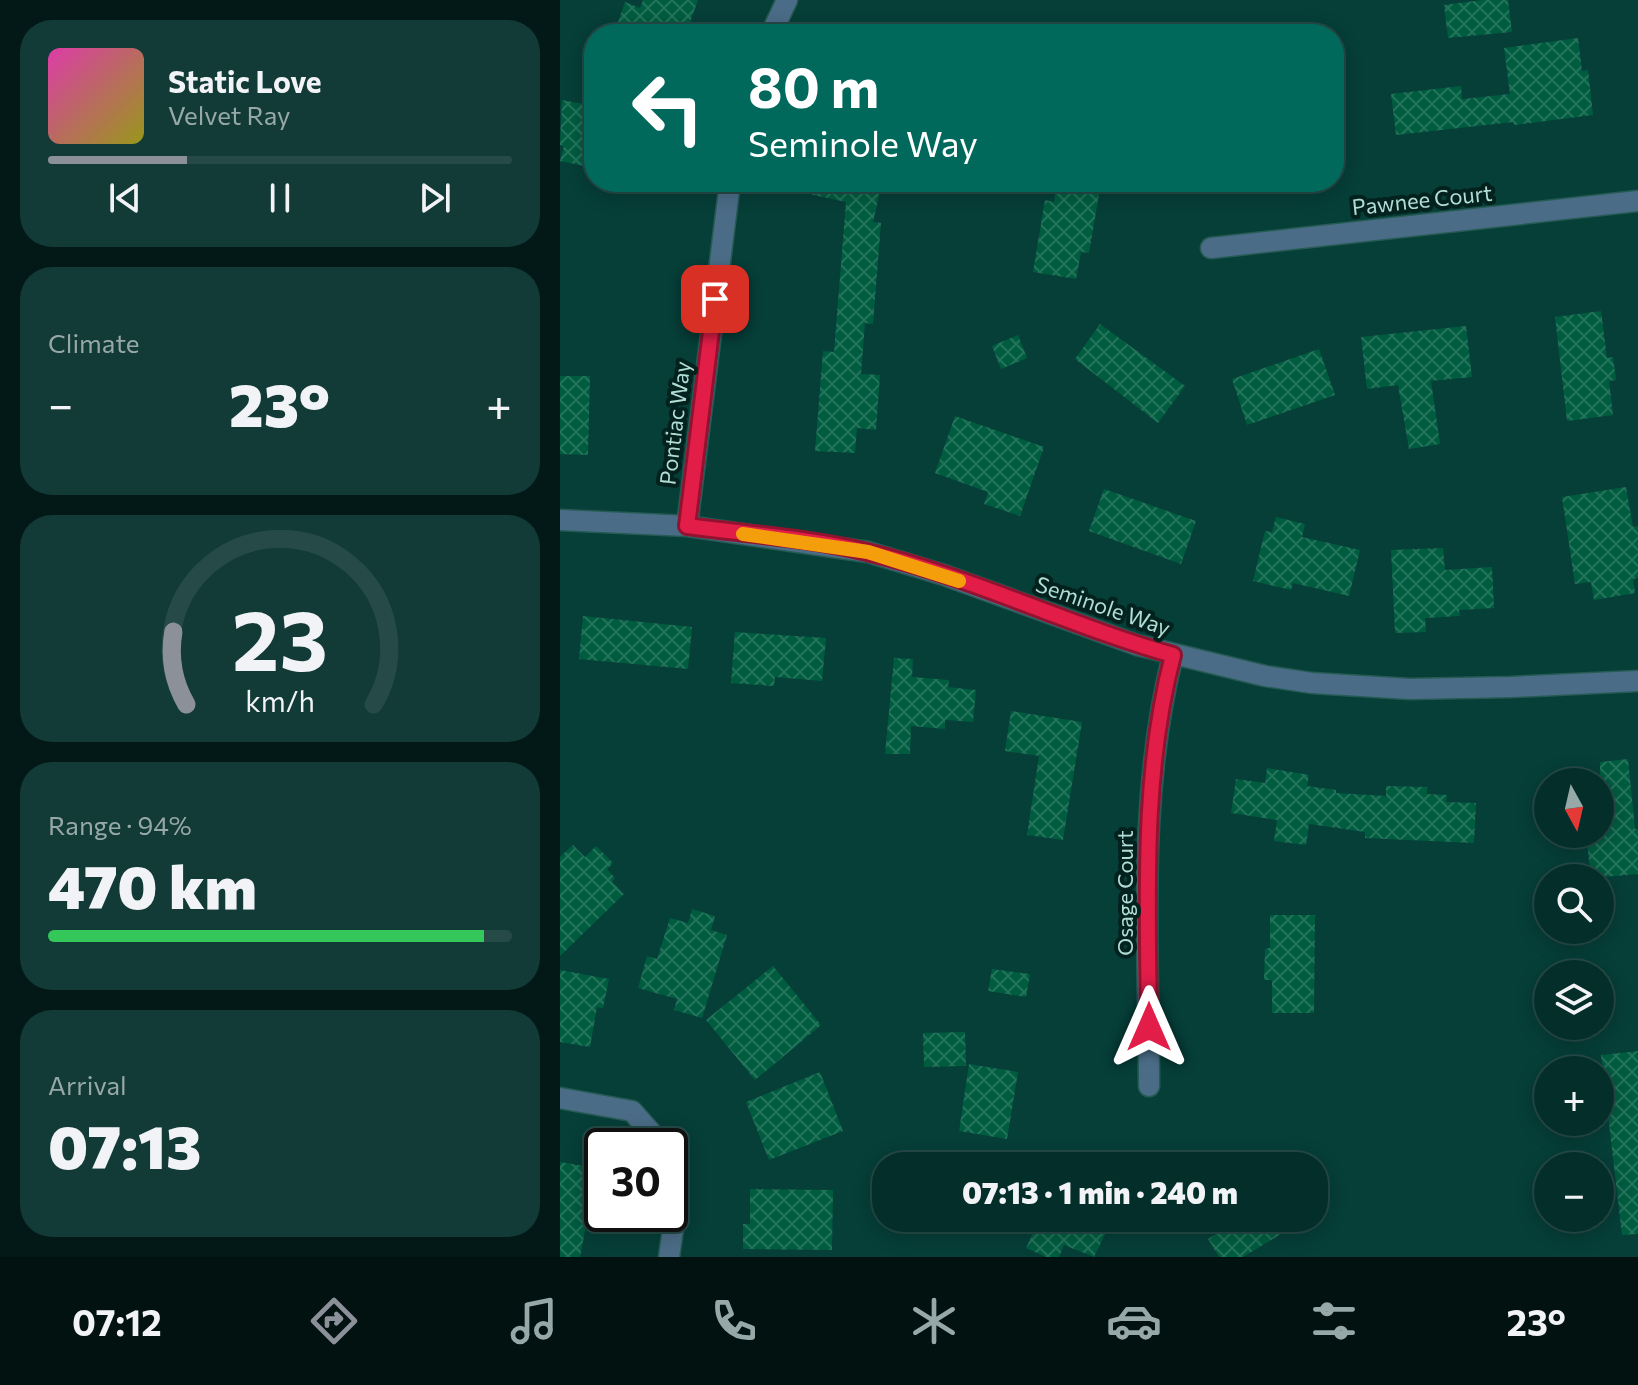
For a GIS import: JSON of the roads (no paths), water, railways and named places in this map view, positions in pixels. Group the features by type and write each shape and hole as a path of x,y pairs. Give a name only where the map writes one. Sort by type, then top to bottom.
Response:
{"street":[{"path":"776,24 787,0"},
{"name":"Pontiac Way","path":"687,526 729,192"},
{"name":"Pawnee Court","path":"1211,248 1638,201"},
{"name":"Seminole Way","path":"560,520 687,526 868,552 944,575 1173,655 1265,676 1360,687 1511,687 1638,681"},
{"name":"Osage Court","path":"1149,1086 1150,794 1160,712 1173,655"},
{"path":"560,1098 632,1111 647,1128"},
{"path":"669,1257 673,1232"}]}
